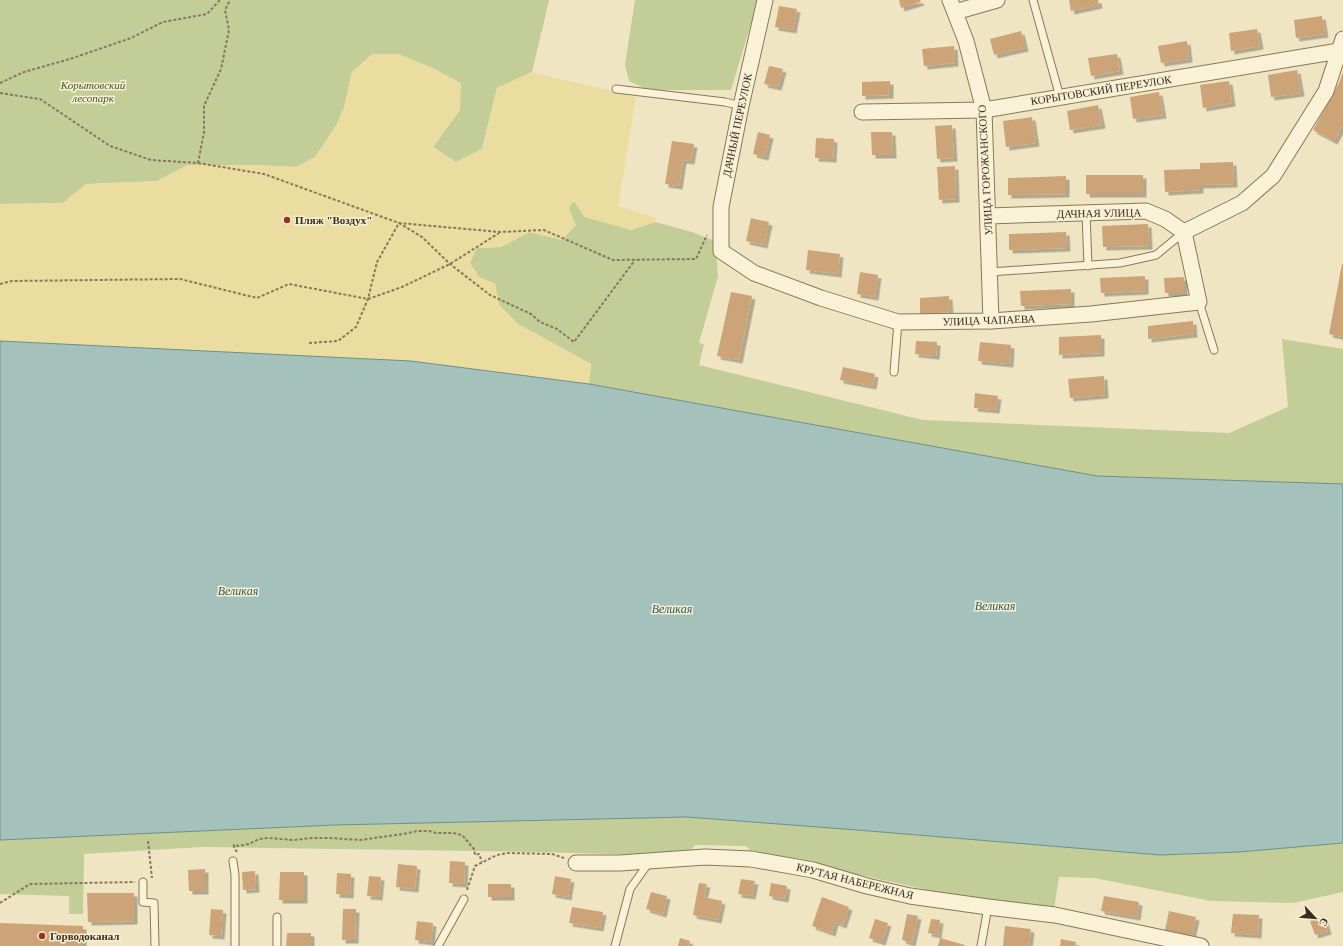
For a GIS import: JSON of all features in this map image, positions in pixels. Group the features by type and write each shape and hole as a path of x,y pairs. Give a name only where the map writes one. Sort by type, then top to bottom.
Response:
{"street":[{"name":"ДАЧНЫЙ ПЕРЕУЛОК","path":"721,251 721,207 764,0"},
{"path":"952,6 997,0"},
{"name":"УЛИЦА ГОРОЖАНСКОГО","path":"952,6 966,41 984,110 991,321"},
{"path":"1199,302 1184,232 1242,203 1273,176 1326,91 1341,45"},
{"name":"КОРЫТОВСКИЙ ПЕРЕУЛОК","path":"862,112 984,110 1341,45"},
{"name":"ДАЧНАЯ УЛИЦА","path":"988,216 1146,211 1165,219 1184,232"},
{"name":"УЛИЦА ЧАПАЕВА","path":"721,251 754,273 821,298 898,322 991,321 1091,314 1199,302"},
{"name":"КРУТАЯ НАБЕРЕЖНАЯ","path":"576,863 620,863 705,857 751,859 813,870 867,886 910,896 1054,915 1201,946"}],"lane":[{"path":"1033,0 1060,97"},
{"path":"616,89 724,102 741,106"},
{"path":"1086,213 1088,266"},
{"path":"990,272 1120,264 1156,255 1184,232"},
{"path":"1199,302 1214,350"},
{"path":"894,372 898,322"},
{"path":"233,861 236,875 235,946"},
{"path":"615,946 630,889 650,861"},
{"path":"143,882 143,902 154,903 156,946"},
{"path":"438,946 464,899"},
{"path":"980,946 988,907"},
{"path":"277,946 278,917"}],"path":[{"path":"0,83 24,72 70,59 131,38 162,22 207,14 220,0"},
{"path":"198,163 204,132 204,106 221,69 229,30 225,10 230,0"},
{"path":"0,92 40,99 110,146 151,160 198,163 264,174 399,223 422,237 450,264 490,295 531,314 540,322 557,329 574,342 636,260"},
{"path":"399,223 500,232 544,230 613,260 696,259 708,233"},
{"path":"309,343 338,341 356,327 368,299 377,262 399,223"},
{"path":"0,284 12,281 180,279 257,298 289,284 368,299 402,288 450,264 500,232"},
{"path":"233,861 238,855 234,845 238,846 249,844 259,839 268,838 294,840 330,838 360,840 418,831 462,835 474,849 475,855 479,854 482,862"},
{"path":"0,903 30,884 143,882 153,880 148,841"},
{"path":"464,899 475,866 497,855 507,853 552,854 576,863"}],"green space":[{"name":"Корытовский лесопарк","path":"0,0 549,0 532,72 497,88 482,149 456,162 433,147 460,110 352,72 344,108 337,124 315,157 296,167 254,165 188,165 157,181 86,184 63,203 0,204"},
{"path":"635,0 758,0 731,90 648,90 629,81 625,65"},
{"path":"574,200 631,230 655,222 692,232 715,241 718,276 699,343 704,344 699,365 923,420 1229,433 1288,407 1282,339 1343,349 1343,484 1097,476 589,384 591,364 518,324 499,305 495,284 479,277 470,263 476,248 501,247 529,232 562,240 569,208"},
{"path":"687,817 1160,855 1239,852 1343,843 1343,892 1293,903 1211,901 1094,878 1059,877 1054,909 946,894 856,874 756,856 746,846 695,845 686,856 538,852 202,847 84,854 83,914 69,914 69,896 0,894 0,840 335,825"}],"sand":[{"name":"Пляж \"Воздух\"","path":"372,54 399,54 433,68 461,83 460,110 433,147 456,162 482,149 497,88 532,72 636,97 618,206 656,218 655,222 631,230 584,217 574,201 569,208 576,225 562,240 529,232 501,247 477,248 470,263 479,277 495,284 499,305 518,324 591,364 589,384 411,361 0,341 0,204 63,203 86,184 157,181 188,165 254,165 296,167 315,157 337,124 344,108 352,72"}],"water":[{"name":"Великая","path":"0,341 411,361 589,384 1097,476 1343,484 1343,843 1239,852 1160,855 687,817 335,825 0,840"}],"building":[{"path":"899,0 920,0 921,2 901,8"},
{"path":"1069,0 1098,0 1099,5 1071,11"},
{"path":"779,6 797,9 793,30 775,27"},
{"path":"1322,16 1325,34 1296,38 1294,20"},
{"path":"1257,29 1260,46 1231,51 1229,33"},
{"path":"1021,31 1025,48 994,55 990,39"},
{"path":"1187,41 1189,59 1161,63 1158,46"},
{"path":"954,46 955,63 924,66 922,49"},
{"path":"1117,54 1120,71 1091,76 1088,58"},
{"path":"769,66 783,69 778,87 764,84"},
{"path":"1297,70 1301,93 1271,97 1268,75"},
{"path":"1343,72 1343,124 1334,141 1313,130 1339,83"},
{"path":"890,81 890,95 862,96 862,82"},
{"path":"1229,81 1232,103 1203,108 1200,85"},
{"path":"1159,92 1163,115 1133,119 1130,97"},
{"path":"1098,105 1102,125 1070,130 1067,111"},
{"path":"1032,117 1036,143 1006,147 1003,121"},
{"path":"952,125 954,158 937,159 935,126"},
{"path":"758,132 770,135 765,157 753,154"},
{"path":"871,132 892,132 893,155 872,155"},
{"path":"816,138 834,139 833,159 815,158"},
{"path":"672,141 694,144 691,161 683,160 679,186 665,184"},
{"path":"1233,162 1234,184 1200,185 1200,190 1165,192 1164,170 1200,169 1200,163"},
{"path":"955,166 956,199 939,200 937,167"},
{"path":"1086,175 1143,175 1143,194 1086,194"},
{"path":"1066,176 1066,194 1008,195 1008,178"},
{"path":"751,218 769,222 764,245 746,241"},
{"path":"1148,224 1149,246 1103,247 1102,226"},
{"path":"1066,232 1067,248 1009,250 1009,234"},
{"path":"808,250 840,254 838,274 806,270"},
{"path":"1343,264 1343,337 1329,334"},
{"path":"860,272 878,275 875,297 857,294"},
{"path":"1145,276 1145,291 1101,293 1100,278"},
{"path":"1184,277 1184,293 1165,293 1164,278"},
{"path":"1071,289 1071,304 1021,306 1020,291"},
{"path":"731,292 752,296 739,360 717,356"},
{"path":"949,296 950,312 920,314 920,298"},
{"path":"1193,321 1194,334 1148,339 1148,326"},
{"path":"1101,335 1101,353 1059,355 1059,337"},
{"path":"916,341 937,342 936,356 915,354"},
{"path":"980,342 1011,345 1010,364 978,361"},
{"path":"843,367 875,374 873,386 840,380"},
{"path":"1104,376 1105,395 1070,398 1068,379"},
{"path":"975,393 998,396 996,410 974,408"},
{"path":"450,861 465,862 464,884 449,883"},
{"path":"398,864 417,866 415,889 396,887"},
{"path":"205,869 205,891 189,891 188,870"},
{"path":"255,871 256,889 243,890 242,872"},
{"path":"280,872 304,872 304,900 279,900"},
{"path":"337,873 351,874 350,895 336,894"},
{"path":"369,876 381,877 379,897 367,896"},
{"path":"555,876 571,879 568,897 552,894"},
{"path":"741,879 755,881 752,896 738,894"},
{"path":"699,883 707,884 704,897 722,901 718,920 693,915"},
{"path":"771,883 787,886 785,899 769,896"},
{"path":"488,884 511,884 511,897 488,897"},
{"path":"651,892 667,896 663,914 646,909"},
{"path":"87,893 134,893 134,921 88,922"},
{"path":"1104,896 1139,902 1137,917 1101,911"},
{"path":"822,897 849,907 843,925 835,922 832,933 812,926"},
{"path":"572,907 603,912 600,928 569,923"},
{"path":"211,909 223,910 221,936 209,935"},
{"path":"343,909 356,909 355,940 342,940"},
{"path":"1169,911 1196,917 1192,936 1165,930"},
{"path":"907,914 918,916 912,943 902,940"},
{"path":"1233,914 1259,915 1258,935 1231,933"},
{"path":"1324,917 1328,931 1315,935 1310,921"},
{"path":"875,919 888,923 882,942 869,938"},
{"path":"931,919 940,920 938,935 928,933"},
{"path":"417,921 433,923 431,942 415,940"},
{"name":"Горводоканал","path":"0,923 83,926 83,946 0,946"},
{"path":"1005,926 1031,929 1029,946 1003,946"},
{"path":"287,933 311,933 311,946 286,946"},
{"path":"680,938 690,941 688,946 678,946"},
{"path":"940,938 965,945 938,946"},
{"path":"1061,939 1076,942 1075,946 1060,946"}],"place":[{"name":"Пляж \"Воздух\"","path":"287,220"},
{"name":"Горводоканал","path":"42,936"}]}
